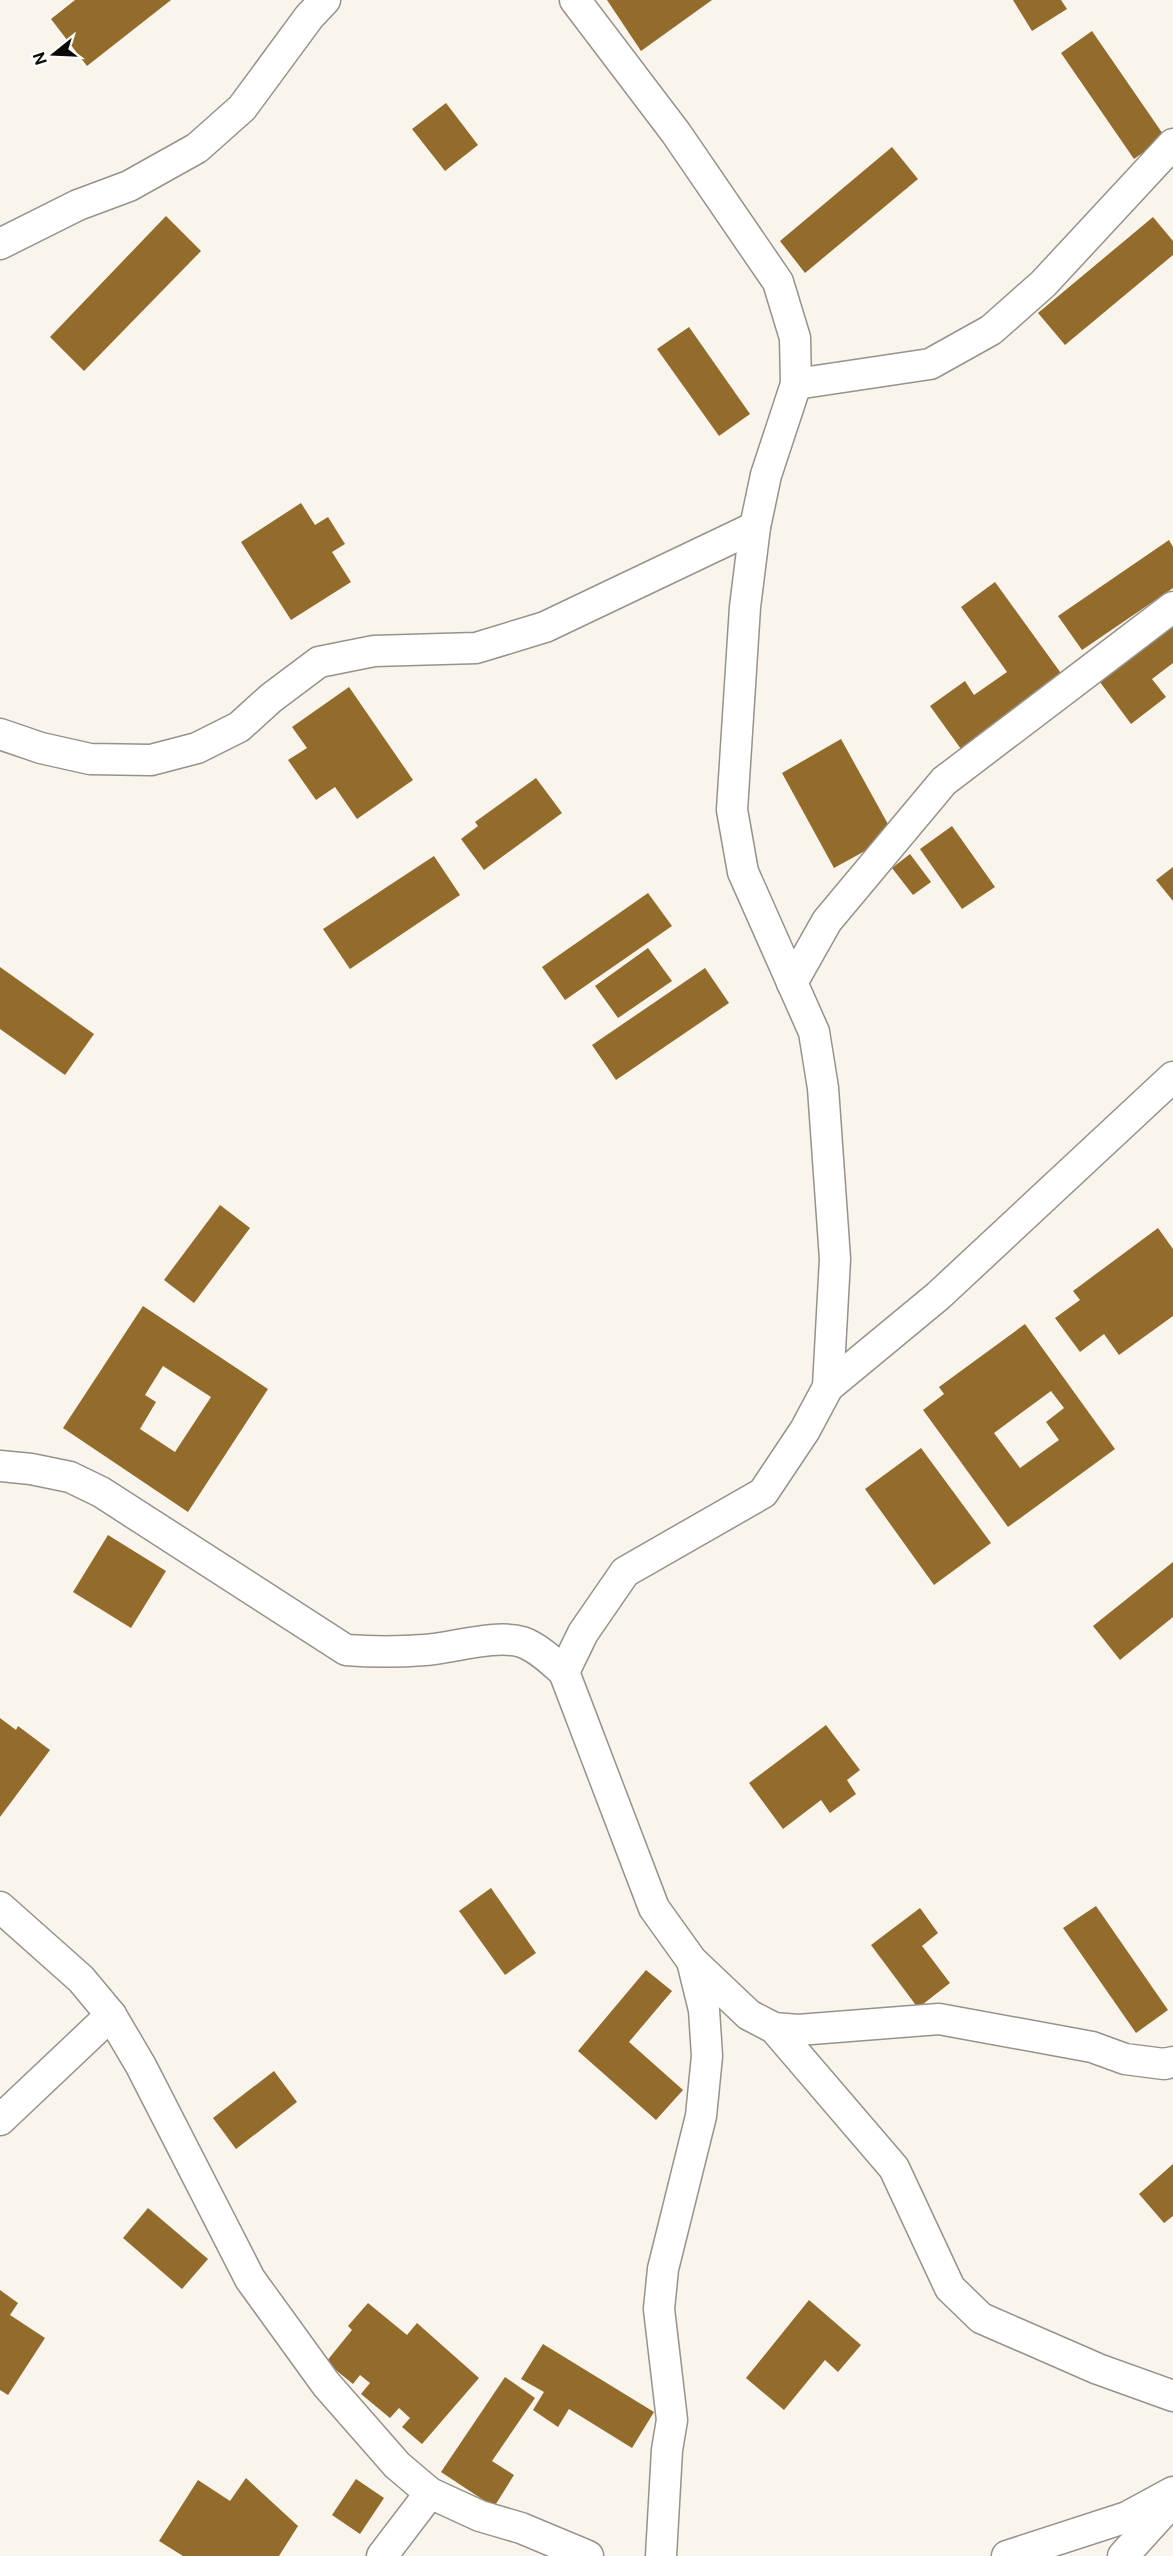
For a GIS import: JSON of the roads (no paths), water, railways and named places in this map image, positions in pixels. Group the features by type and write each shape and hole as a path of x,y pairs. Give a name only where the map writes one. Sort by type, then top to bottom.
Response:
{"street":[{"path":"0,244 78,205 129,186 197,148 242,108 309,17 325,0"},
{"path":"575,0 676,133 778,282 795,338 796,384 766,475 755,527 745,607 732,810 743,872 814,1032 823,1088 835,1259 828,1387"},
{"path":"796,384 930,364 991,330 1043,284 1173,144"},
{"path":"0,734 41,748 90,759 151,760 197,748 239,727 271,698 319,662 374,651 476,648 544,627 755,527"},
{"path":"792,983 827,921 944,781 1173,607"},
{"path":"564,1672 589,1624 625,1572 763,1493 805,1430 828,1387 938,1296 1173,1077"},
{"path":"0,1446 31,1469"},
{"path":"0,1466 31,1469 70,1477 101,1492 346,1650 384,1653 490,1641 522,1642 546,1656 564,1672 654,1908 692,1961 749,2015 774,2028 894,2168 950,2288 981,2318 1098,2369 1173,2396"},
{"path":"0,1907 81,1979 111,2015 141,2066 250,2279 326,2384 397,2465 430,2493 480,2516 521,2528 588,2556"},
{"path":"661,2556 667,2450 672,2420 659,2309 663,2269 701,2116 707,2056 704,2010 692,1961"},
{"path":"0,2120 111,2015"},
{"path":"774,2028 798,2030 939,2019 1092,2047 1125,2059 1164,2064 1173,2062"},
{"path":"1007,2556 1126,2517 1173,2492"},
{"path":"382,2556 430,2493"},
{"path":"1123,2556 1173,2501"}]}
